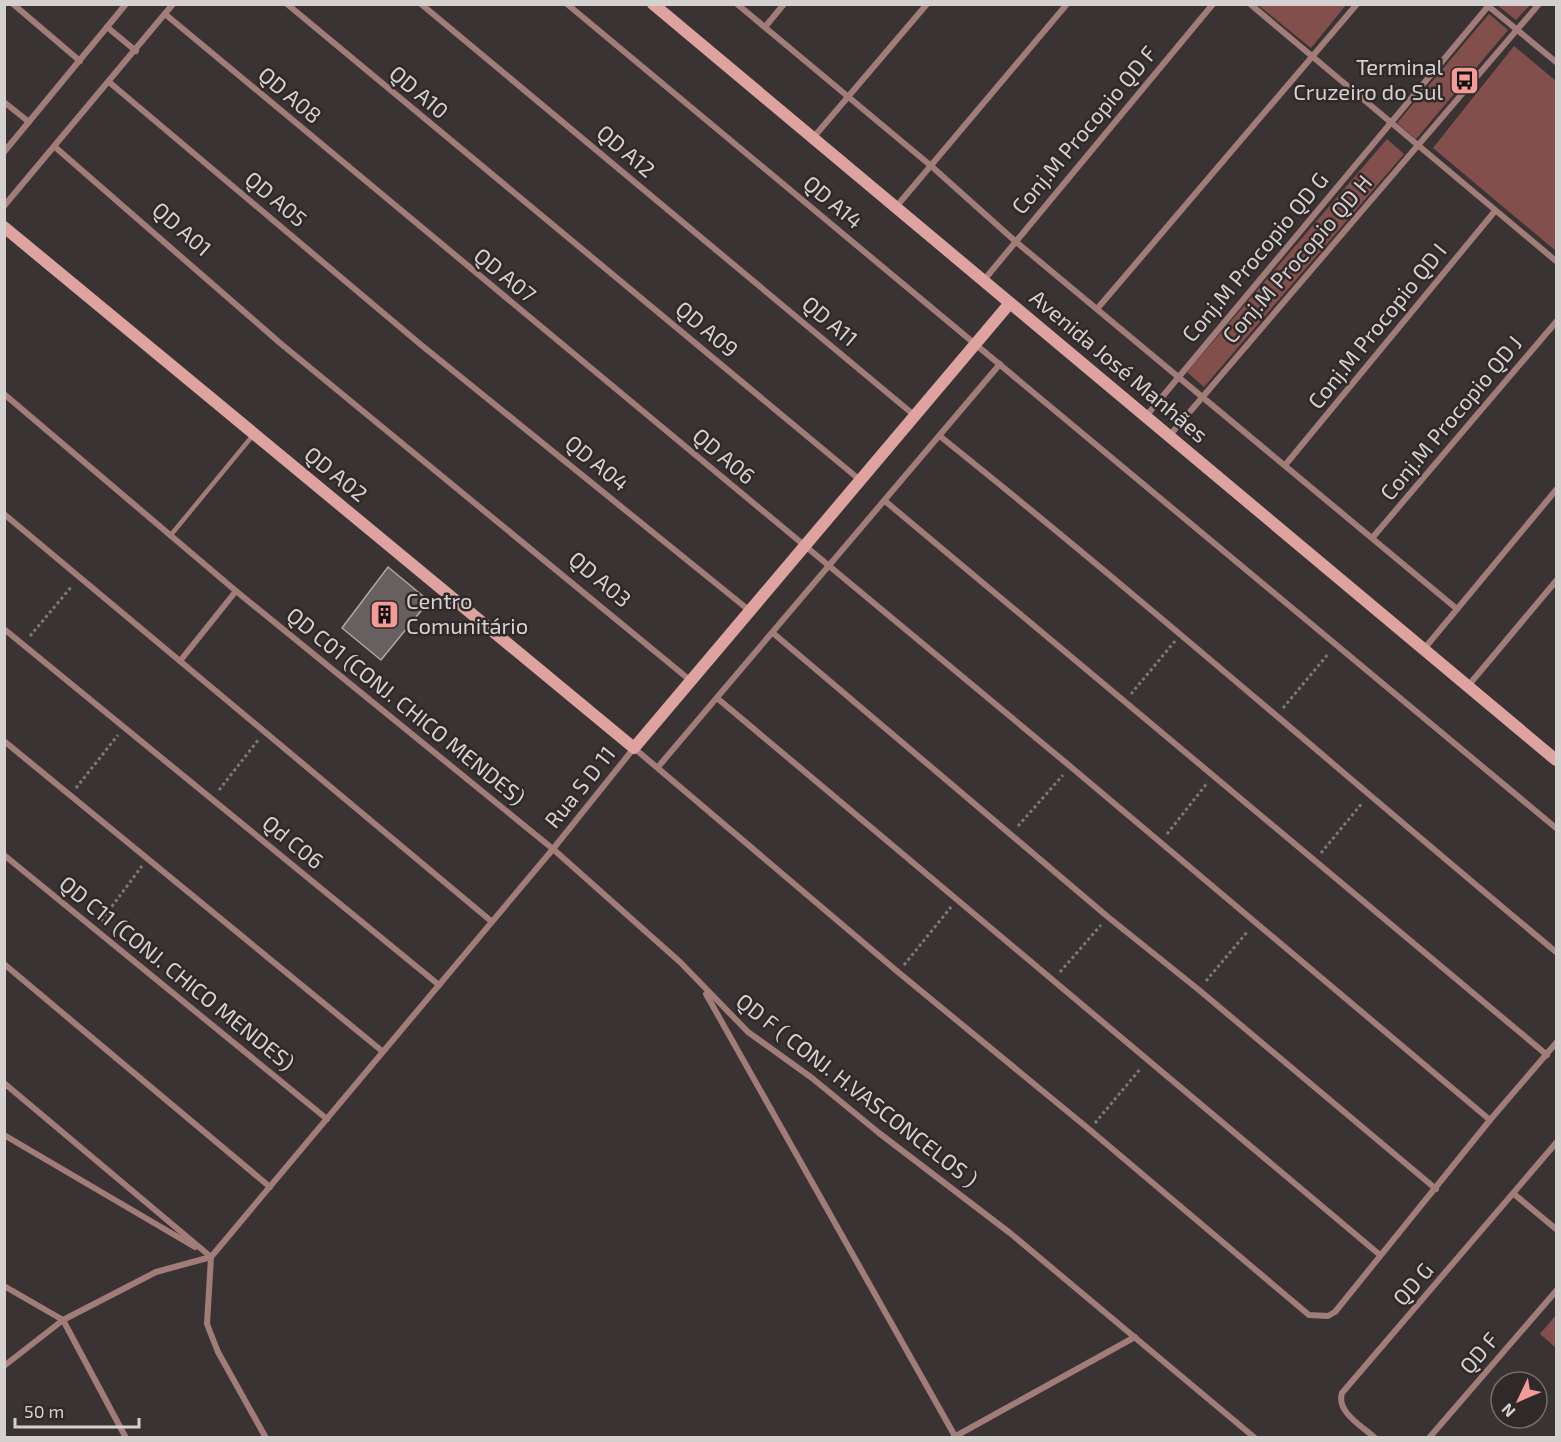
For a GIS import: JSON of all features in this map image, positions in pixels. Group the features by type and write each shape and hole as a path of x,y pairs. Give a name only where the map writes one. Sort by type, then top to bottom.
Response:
{"street":[{"path":"13,4 80,61"},
{"path":"4,152 126,4"},
{"path":"4,206 173,4"},
{"name":"QD A10","path":"287,4 529,206"},
{"name":"QD A12","path":"421,4 723,254"},
{"name":"QD A14","path":"567,4 1335,646 1557,828"},
{"name":"Avenida José Manhães","path":"653,4 1557,760"},
{"path":"737,4 930,165 1015,241 1286,464 1456,609"},
{"path":"765,27 784,4"},
{"path":"813,138 927,4"},
{"path":"896,207 1067,4"},
{"name":"Conj.M Procopio QD F","path":"984,280 1213,4"},
{"path":"1250,4 1557,261"},
{"path":"1097,309 1357,4"},
{"name":"Conj.M Procopio QD H","path":"1170,435 1539,4"},
{"path":"1488,5 1557,62"},
{"name":"Conj.M Procopio QD G","path":"1147,415 1488,5"},
{"name":"QD A08","path":"165,14 391,204"},
{"path":"107,27 136,51"},
{"name":"QD A05","path":"109,82 420,344"},
{"path":"4,102 29,122"},
{"name":"QD A01","path":"55,147 280,343 484,510"},
{"name":"QD A07","path":"391,204 596,373"},
{"name":"QD A09","path":"529,206 861,480"},
{"name":"Conj.M Procopio QD I","path":"1286,464 1495,211"},
{"name":"QD A02","path":"4,227 634,748"},
{"name":"QD A11","path":"723,254 914,415"},
{"path":"1010,303 634,748 1309,1315 1328,1316 1335,1312 1490,1120 1557,1043"},
{"name":"Conj.M Procopio QD J","path":"1373,537 1557,322"},
{"name":"QD A04","path":"420,344 751,611"},
{"path":"658,767 941,437 1000,364"},
{"name":"QD A06","path":"596,373 1071,767 1490,1120"},
{"name":"QD C01 (CONJ. CHICO MENDES)","path":"4,394 236,591 553,849"},
{"path":"941,437 1181,633 1368,795 1557,952"},
{"path":"1424,649 1557,490"},
{"path":"885,501 1546,1055"},
{"name":"QD A03","path":"484,510 691,681"},
{"path":"4,514 491,921"},
{"path":"1468,686 1557,581"},
{"path":"180,661 236,591"},
{"name":"Qd C06","path":"4,629 439,985"},
{"path":"773,633 1108,917 1199,990 1436,1189"},
{"path":"717,698 1380,1256"},
{"path":"4,741 382,1051"},
{"name":"Rua S D 11","path":"211,1257 553,849 634,748"},
{"name":"QD F ( CONJ. H.VASCONCELOS )","path":"553,849 680,962 702,988 748,1032 812,1078 879,1133 1010,1233 1253,1436"},
{"name":"QD C11 (CONJ. CHICO MENDES)","path":"4,855 327,1119"},
{"path":"4,964 270,1187"},
{"path":"702,988 955,1437 1135,1337"},
{"path":"4,1083 211,1257"},
{"path":"4,1135 211,1257"},
{"path":"1557,1143 1514,1194 1557,1230"},
{"name":"QD G","path":"1375,1437 1345,1412 1342,1393 1514,1194"},
{"path":"4,1366 63,1320 156,1272 211,1257"},
{"path":"211,1257 207,1324 218,1352 266,1437"},
{"path":"4,1286 63,1320 126,1437"},
{"name":"QD F","path":"1429,1437 1557,1291"},
{"path":"1242,1437 1253,1436"}],"lane":[{"path":"170,536 254,435"}],"path":[{"path":"23,644 79,578"},
{"path":"1125,703 1181,633"},
{"path":"1276,716 1335,646"},
{"path":"70,796 125,726"},
{"path":"212,799 264,733"},
{"path":"1011,834 1071,767"},
{"path":"1161,843 1212,776"},
{"path":"1314,861 1368,795"},
{"path":"95,929 147,860"},
{"path":"898,972 956,901"},
{"path":"1052,982 1108,917"},
{"path":"1199,990 1255,922"},
{"path":"1090,1130 1148,1059"}],"shaded area":[{"path":"1258,5 1346,5 1311,48"},
{"path":"1497,5 1530,5 1516,20"},
{"path":"1489,14 1508,30 1416,139 1397,123"},
{"path":"1514,46 1556,81 1556,251 1433,148"},
{"path":"1387,139 1404,154 1204,387 1187,372"},
{"path":"1556,1315 1556,1348 1540,1334"}],"building":[{"name":"Centro Comunitário","path":"388,567 429,601 381,660 342,628"}],"place":[{"name":"Terminal Cruzeiro do Sul","path":"1464,80"},
{"name":"Centro Comunitário","path":"385,614"}]}
